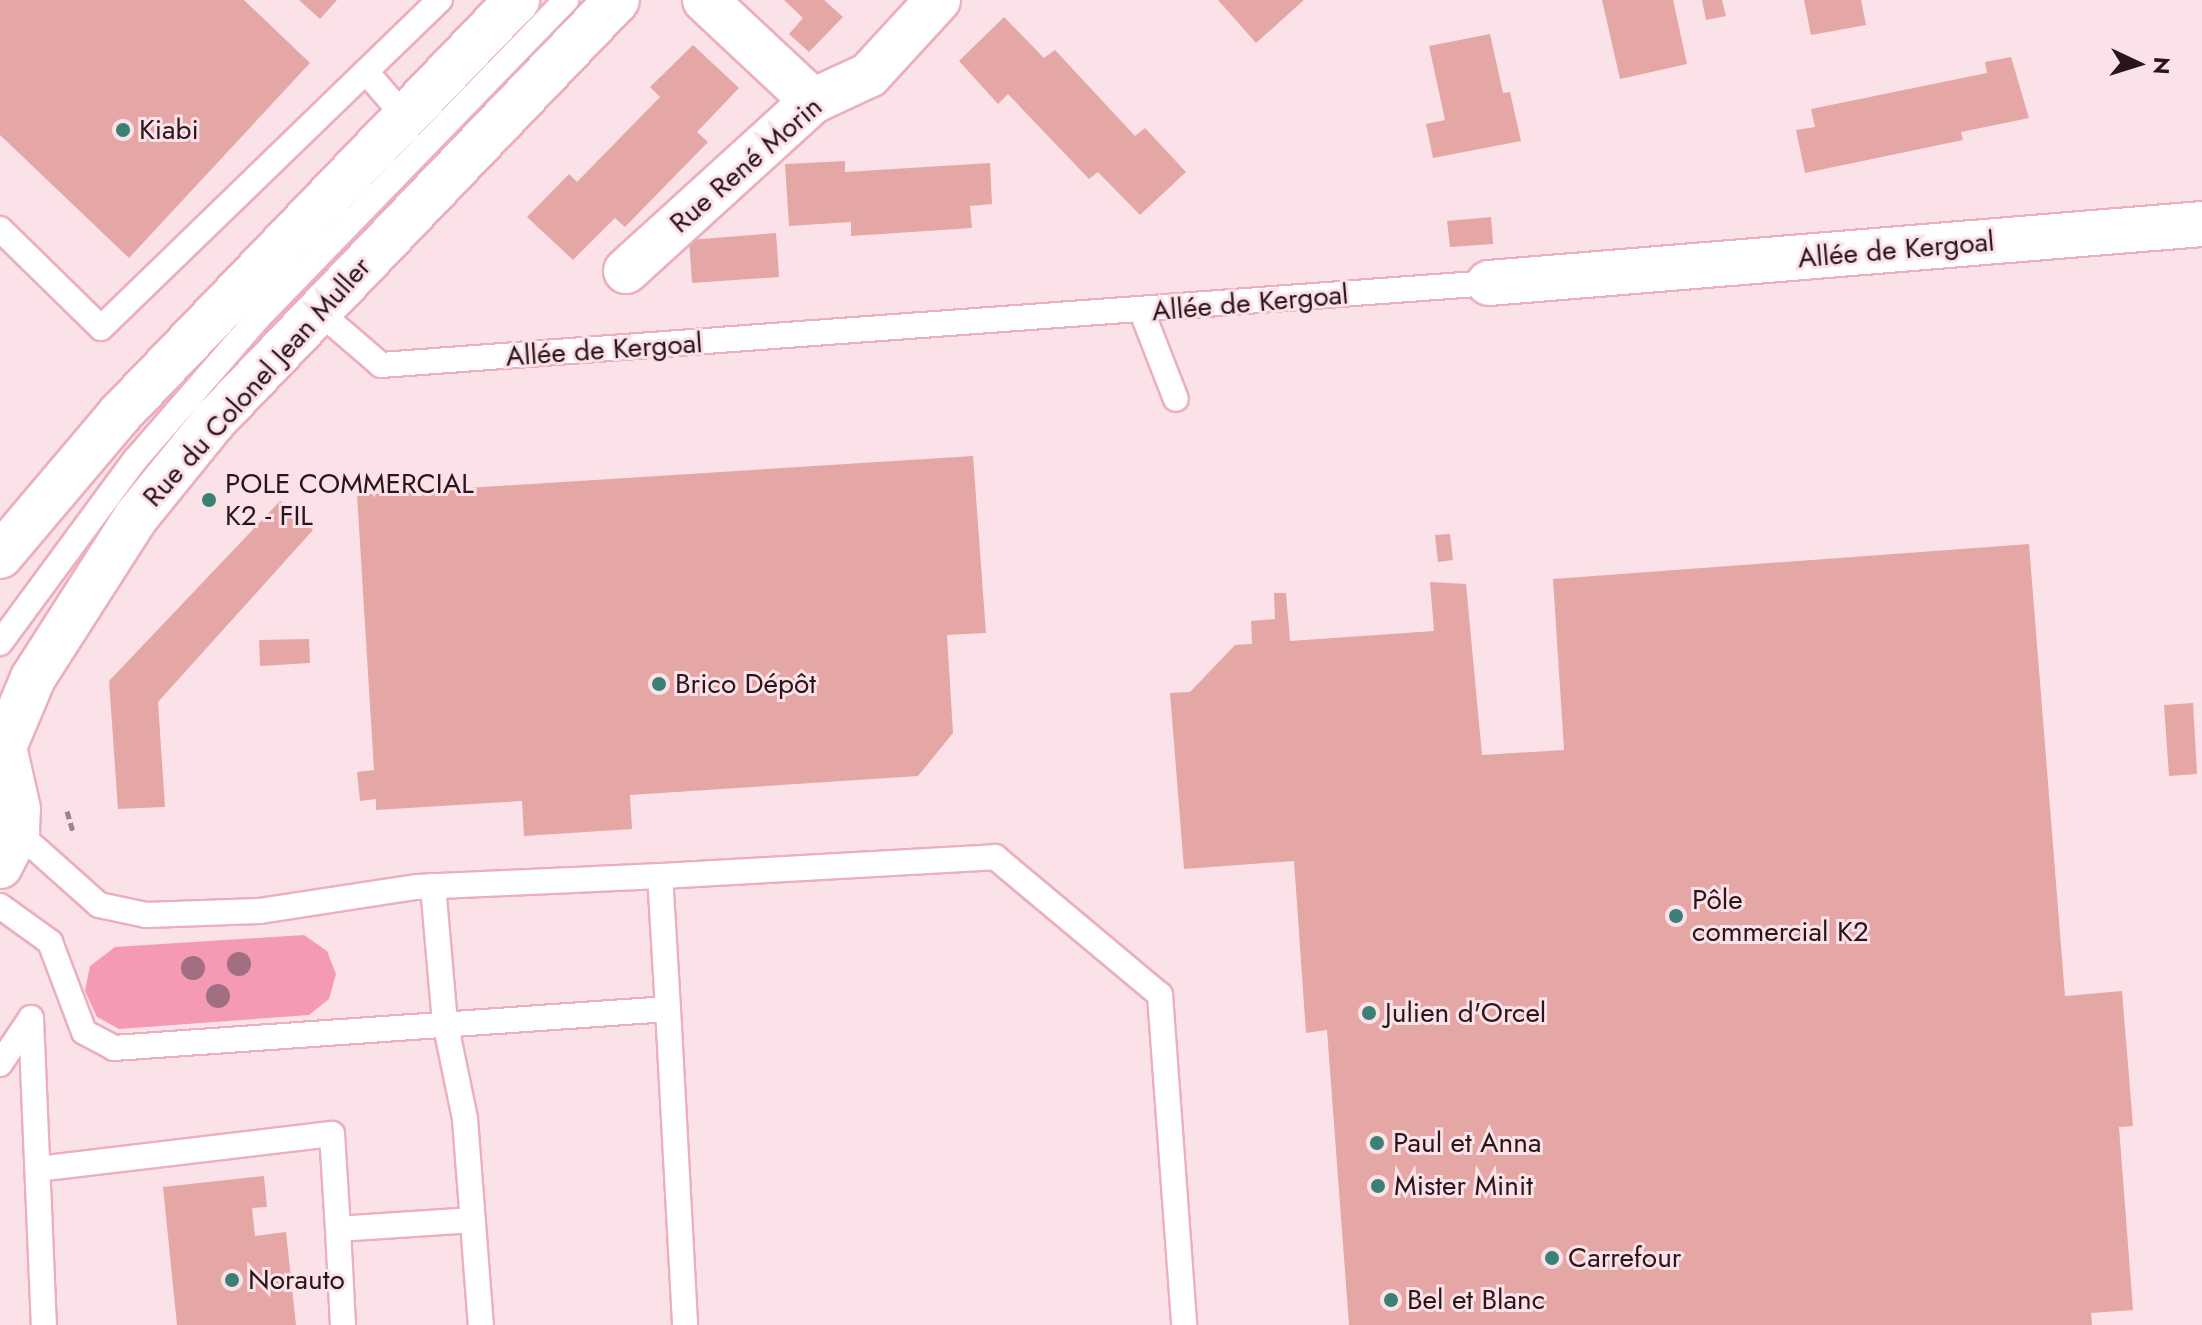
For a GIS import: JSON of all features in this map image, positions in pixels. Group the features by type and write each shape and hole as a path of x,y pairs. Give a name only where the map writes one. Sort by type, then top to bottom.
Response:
{"main road":[{"path":"0,556 120,414 517,0"},
{"name":"Rue du Colonel Jean Muller","path":"8,849 18,809 4,747 33,678 136,517 213,422 317,310 617,0"},
{"path":"705,0 813,101"},
{"name":"Rue René Morin","path":"626,271 813,101 869,75 938,0"},
{"name":"Allée de Kergoal","path":"1489,283 2202,224"}],"lane":[{"path":"0,229 101,328 368,74 440,0"},
{"path":"0,643 135,460 258,318 566,0"},
{"path":"368,74 404,116"},
{"name":"Allée de Kergoal","path":"317,310 381,365 1142,312 1489,283"},
{"path":"1142,312 1176,399"},
{"path":"8,849 56,867 99,905 146,915 259,911 433,886 995,857 1160,995 1184,1325"},
{"path":"660,876 685,1325"},
{"path":"433,886 445,1022 465,1119 481,1325"},
{"path":"0,906 50,942 84,1032 114,1048 445,1022 668,1009"},
{"path":"0,1064 31,1018 44,1325"},
{"path":"38,1169 332,1134 343,1325"},
{"path":"338,1229 473,1220"}],"path":[{"path":"56,867 72,844 74,827 61,798"}],"shaded area":[{"path":"304,935 327,951 336,974 329,999 309,1015 119,1029 97,1017 85,991 90,966 115,947"}],"building":[{"name":"Kiabi","path":"0,0 244,0 310,63 129,258 0,135"},
{"path":"299,0 337,0 320,19"},
{"path":"784,0 824,0 843,17 809,52 789,34 803,18"},
{"path":"1218,0 1304,0 1256,43"},
{"path":"1602,0 1673,0 1687,64 1620,79"},
{"path":"1702,0 1722,0 1726,16 1706,20"},
{"path":"1804,0 1861,0 1866,25 1811,35"},
{"path":"1004,17 1044,58 1055,50 1135,136 1145,128 1186,172 1140,215 1098,172 1089,179 1008,94 998,104 959,61"},
{"path":"1490,34 1503,93 1510,92 1521,141 1433,158 1426,124 1445,120 1429,46"},
{"path":"693,45 739,88 697,132 708,142 625,227 615,218 573,260 527,217 569,174 577,182 660,97 650,87"},
{"path":"2011,57 2029,118 1961,132 1963,140 1805,173 1796,130 1815,127 1811,109 1987,73 1985,62"},
{"path":"845,161 845,172 990,163 992,204 970,206 972,228 851,236 851,222 789,226 785,164"},
{"path":"1491,217 1493,244 1450,247 1447,221"},
{"path":"776,233 779,277 692,283 689,240"},
{"name":"Brico Dépôt","path":"973,456 986,633 947,635 953,733 918,776 630,795 632,829 524,836 522,801 376,810 376,799 360,801 357,772 374,770 357,495"},
{"path":"280,501 313,530 158,702 165,807 118,809 109,681"},
{"path":"1450,534 1453,560 1438,562 1435,535"},
{"name":"Pôle commercial K2","path":"2029,544 2065,996 2122,991 2133,1126 2119,1127 2133,1310 2091,1313 2092,1325 1349,1325 1327,1030 1306,1033 1294,861 1184,869 1170,693 1190,692 1235,645 1252,644 1251,621 1275,619 1274,593 1286,593 1290,641 1434,631 1430,582 1466,584 1482,755 1564,750 1553,579"},
{"path":"309,639 310,663 260,666 259,640"},
{"path":"2193,703 2197,774 2169,776 2164,705"},
{"name":"Norauto","path":"264,1176 267,1207 252,1208 255,1236 286,1232 296,1325 177,1325 163,1187"}],"place":[{"name":"Kiabi","path":"123,130"},
{"name":"POLE COMMERCIAL K2 - FIL","path":"209,500"},
{"name":"Brico Dépôt","path":"659,684"},
{"name":"Pôle commercial K2","path":"1676,916"},
{"name":"Julien d'Orcel","path":"1369,1013"},
{"name":"Paul et Anna","path":"1377,1143"},
{"name":"Mister Minit","path":"1378,1186"},
{"name":"Carrefour","path":"1552,1258"},
{"name":"Norauto","path":"232,1280"},
{"name":"Bel et Blanc","path":"1391,1300"}]}
